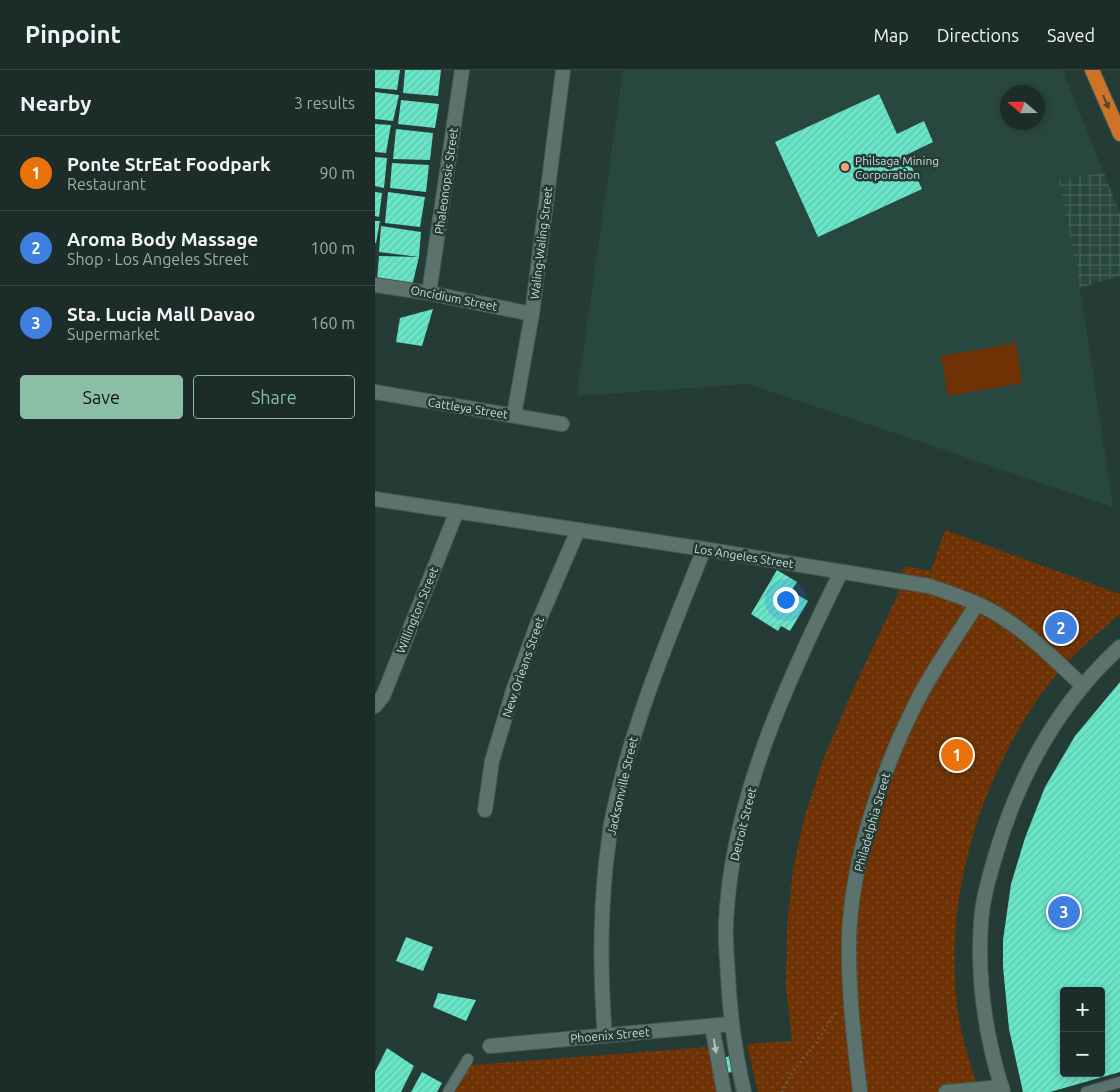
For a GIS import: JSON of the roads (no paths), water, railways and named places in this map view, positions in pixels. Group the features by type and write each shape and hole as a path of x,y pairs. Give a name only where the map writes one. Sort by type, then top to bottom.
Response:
{"highway":[{"path":"1092,70 1120,134"}],"street":[{"name":"Phaleonopsis Street","path":"429,293 462,70"},
{"name":"Waling-Waling Street","path":"514,415 533,314 563,70"},
{"name":"Oncidium Street","path":"375,285 429,293 533,314"},
{"name":"Cattleya Street","path":"375,392 562,424"},
{"name":"Los Angeles Street","path":"375,499 704,549 929,586 977,604 1012,624 1083,686"},
{"name":"Willington Street","path":"375,706 383,696 457,512"},
{"name":"New Orleans Street","path":"485,810 492,761 513,690 537,625 578,530"},
{"name":"Jacksonville Street","path":"605,1036 601,991 600,937 611,826 627,758 645,700 704,549"},
{"name":"Detroit Street","path":"744,1092 731,1024 725,924 729,890 742,820 765,743 811,632 841,572"},
{"name":"Philadelphia Street","path":"860,1092 849,974 849,934 854,890 863,845 890,760 912,710 977,604"},
{"path":"946,1092 1002,1089 983,1006 979,965 981,921 987,883 1008,816 1024,776 1037,751 1083,686 1120,647"},
{"name":"Phoenix Street","path":"490,1046 731,1024"},
{"path":"712,1026 724,1092"}],"lane":[{"path":"448,1092 468,1059"},
{"path":"1086,1092 1120,1082"}],"place":[{"name":"Philsaga Mining Corporation","path":"845,167"},
{"name":"Aroma Body Massage","path":"1061,628"},
{"name":"Ponte StrEat Foodpark","path":"957,755"},
{"name":"Sta. Lucia Mall Davao","path":"1064,912"}]}
